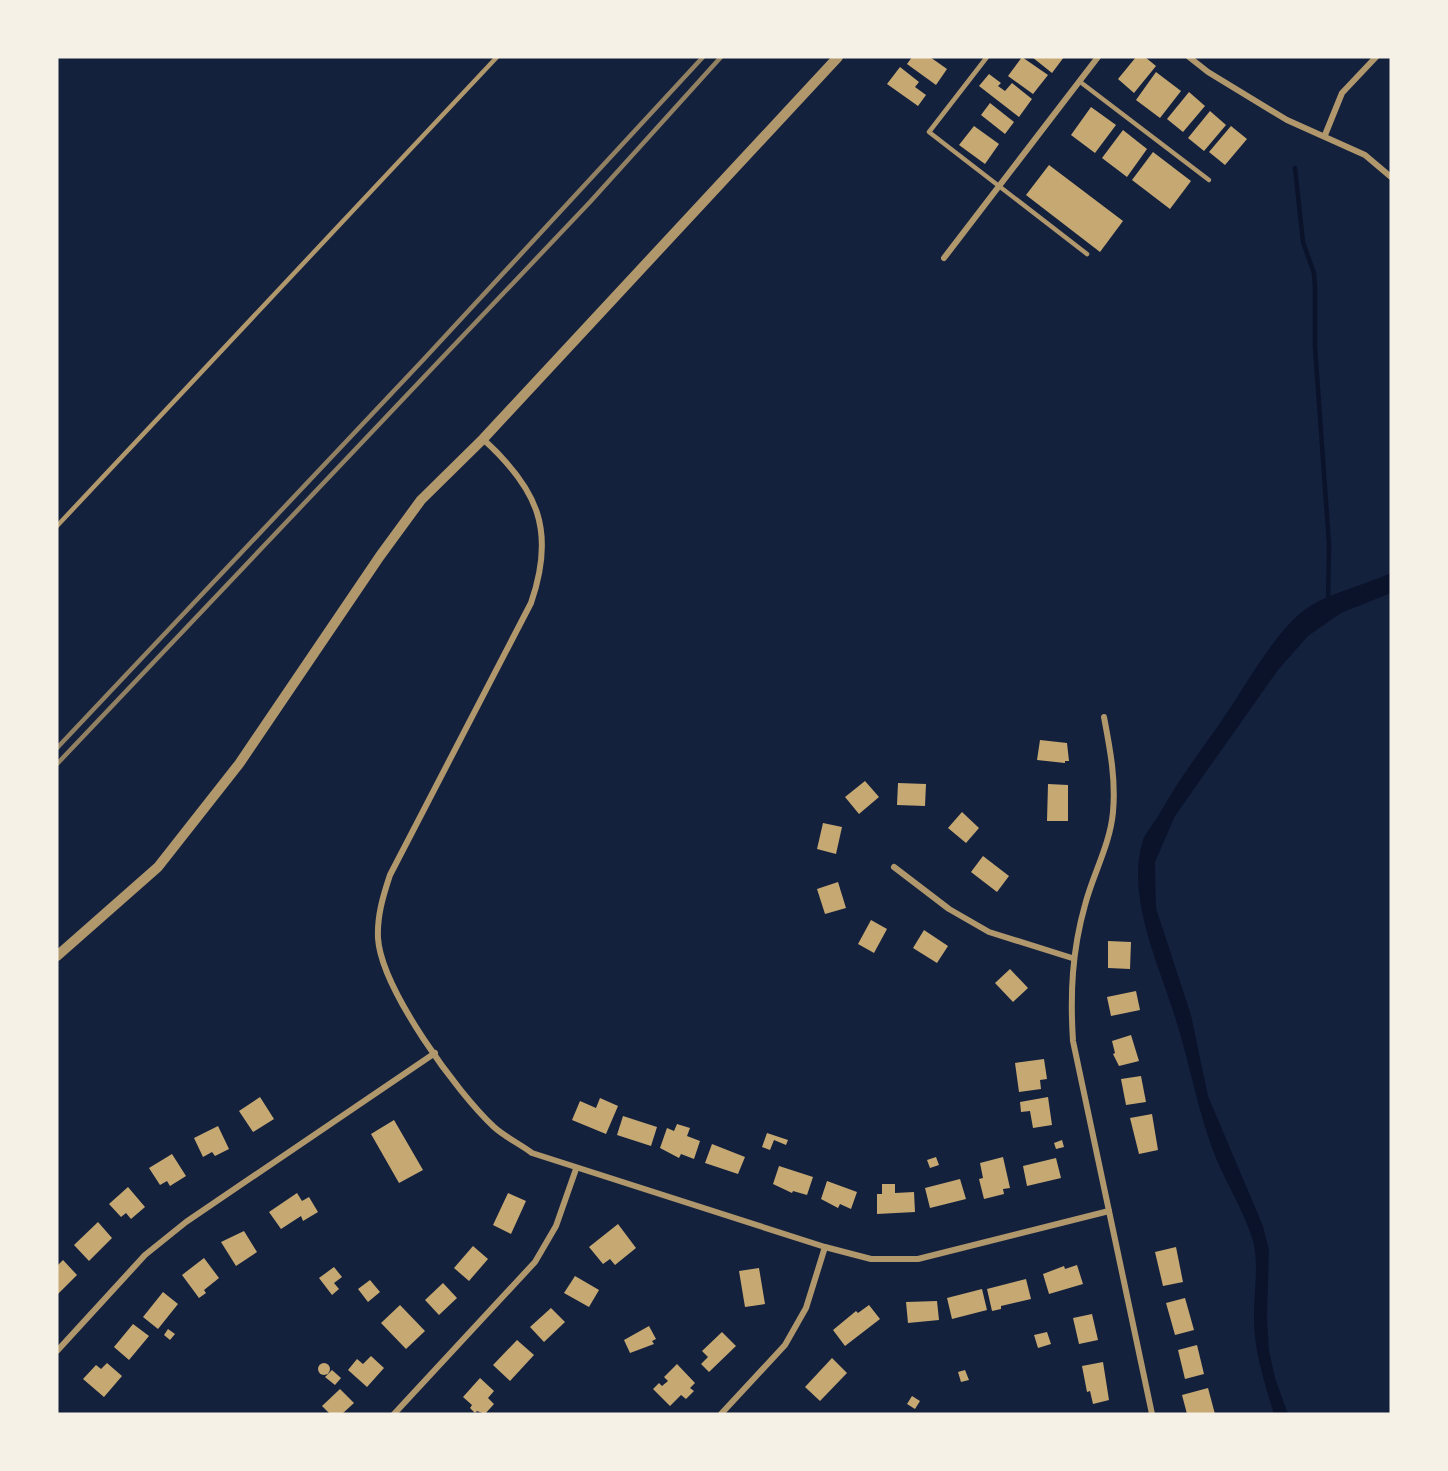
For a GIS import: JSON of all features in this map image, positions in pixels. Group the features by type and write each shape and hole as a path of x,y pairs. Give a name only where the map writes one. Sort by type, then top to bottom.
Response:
{"street":[{"path":"57,956 158,867 239,764 380,556 421,500 483,439 838,57"},
{"path":"944,258 1098,57"},
{"path":"1189,57 1208,72 1287,120 1325,135 1365,155 1391,177"},
{"path":"1325,135 1342,93 1376,57"},
{"path":"483,439 510,464 530,493 540,522 543,557 531,603 390,875 380,904 378,939 385,973 396,996 468,1100 495,1129 532,1152 576,1169 825,1247 871,1259 918,1259 1108,1211"},
{"path":"1104,717 1113,764 1113,813 1106,843 1085,904 1072,958 1070,997 1073,1041 1152,1414"},
{"path":"894,867 949,909 989,932 1072,958"},
{"path":"57,1351 145,1255 186,1222 435,1053"},
{"path":"394,1414 535,1262 556,1226 576,1169"},
{"path":"721,1414 785,1345 806,1308 825,1247"}],"lane":[{"path":"57,526 497,57"},
{"path":"987,57 929,132 1087,254"},
{"path":"1079,81 1209,180"}],"water":[{"path":"1391,573 1391,593 1341,613 1308,636 1278,670 1175,816 1155,862 1156,908 1191,1015 1208,1096 1263,1226 1269,1250 1267,1318 1269,1350 1275,1378 1288,1414 1274,1414 1255,1340 1256,1268 1253,1241 1215,1156 1204,1123 1176,1020 1141,908 1138,885 1139,862 1143,840 1181,778 1272,644 1285,629 1310,606"}],"building":[{"path":"912,57 930,57 947,69 936,85 907,64"},
{"path":"1022,57 1048,75 1033,94 1008,76"},
{"path":"1032,57 1064,57 1052,73"},
{"path":"1136,57 1145,57 1156,66 1134,93 1118,79"},
{"path":"900,67 919,82 915,87 926,95 918,106 887,84"},
{"path":"1156,72 1181,91 1160,118 1136,100"},
{"path":"989,74 1001,83 998,86 1005,91 1012,83 1032,99 1019,117 979,86"},
{"path":"1189,92 1205,106 1183,132 1167,119"},
{"path":"990,103 1014,122 1005,134 981,115"},
{"path":"1091,107 1116,125 1095,153 1071,135"},
{"path":"1210,111 1226,125 1204,151 1188,138"},
{"path":"974,126 999,144 985,164 959,145"},
{"path":"1231,126 1247,139 1225,165 1209,152"},
{"path":"1123,130 1147,149 1127,177 1102,158"},
{"path":"1153,152 1191,181 1170,209 1132,180"},
{"path":"1049,165 1123,221 1100,252 1026,195"},
{"path":"1040,740 1067,743 1069,761 1065,763 1037,760"},
{"path":"865,781 879,797 859,814 845,797"},
{"path":"898,783 926,784 925,806 897,805"},
{"path":"1048,784 1068,785 1068,821 1047,821"},
{"path":"962,812 979,828 966,843 948,828"},
{"path":"823,823 842,827 836,854 817,849"},
{"path":"983,856 1009,876 997,892 971,872"},
{"path":"838,882 846,908 825,914 817,889"},
{"path":"871,920 887,929 874,953 858,944"},
{"path":"924,930 948,946 937,963 913,948"},
{"path":"1108,941 1131,942 1130,969 1108,968"},
{"path":"1010,969 1028,988 1013,1002 995,983"},
{"path":"1136,991 1140,1010 1111,1016 1107,997"},
{"path":"1131,1035 1139,1061 1119,1066 1113,1054 1115,1053 1112,1041"},
{"path":"1044,1059 1047,1079 1040,1080 1041,1089 1019,1092 1015,1063"},
{"path":"1141,1076 1146,1102 1126,1105 1121,1079"},
{"path":"260,1097 274,1119 253,1132 239,1111"},
{"path":"1048,1097 1052,1125 1033,1128 1030,1111 1021,1112 1020,1102"},
{"path":"600,1098 618,1106 606,1134 572,1120 580,1101 596,1108"},
{"path":"1152,1114 1158,1150 1139,1154 1130,1118"},
{"path":"623,1116 657,1127 651,1146 617,1135"},
{"path":"394,1120 423,1170 399,1183 371,1134"},
{"path":"677,1124 690,1128 687,1136 700,1141 694,1159 681,1154 679,1158 660,1148 667,1128 674,1131"},
{"path":"218,1126 229,1149 215,1156 212,1152 203,1157 194,1138"},
{"path":"767,1133 788,1140 786,1145 774,1140 770,1150 762,1147"},
{"path":"1062,1140 1064,1147 1056,1149 1054,1143"},
{"path":"712,1144 745,1157 738,1174 705,1163"},
{"path":"172,1154 186,1176 170,1186 167,1181 160,1185 149,1168"},
{"path":"936,1157 939,1165 930,1168 927,1160"},
{"path":"1003,1157 1010,1188 1003,1189 1004,1194 984,1199 979,1179 983,1178 980,1163"},
{"path":"1056,1158 1061,1178 1027,1186 1023,1166"},
{"path":"779,1166 813,1177 807,1195 793,1191 792,1193 773,1184"},
{"path":"960,1179 966,1199 930,1208 925,1188"},
{"path":"827,1181 857,1192 851,1209 840,1204 838,1208 821,1199"},
{"path":"882,1184 895,1184 895,1193 914,1192 915,1212 877,1214 877,1194 882,1194"},
{"path":"128,1187 145,1207 131,1219 126,1213 121,1217 109,1204"},
{"path":"297,1193 302,1201 309,1197 318,1212 303,1221 301,1216 281,1229 269,1212"},
{"path":"508,1193 526,1201 511,1234 493,1225"},
{"path":"98,1222 112,1238 89,1261 74,1245"},
{"path":"618,1224 636,1248 615,1265 610,1259 603,1264 589,1247"},
{"path":"244,1231 257,1252 236,1266 221,1242"},
{"path":"473,1246 488,1259 469,1281 454,1268"},
{"path":"1176,1247 1183,1282 1163,1286 1155,1252"},
{"path":"204,1258 219,1278 204,1290 206,1293 199,1298 182,1275"},
{"path":"63,1260 77,1275 57,1295 57,1266"},
{"path":"1077,1265 1083,1284 1049,1294 1043,1274 1064,1266 1065,1269"},
{"path":"334,1267 342,1277 334,1283 339,1289 332,1295 319,1278"},
{"path":"759,1268 765,1304 745,1307 739,1271"},
{"path":"575,1276 599,1290 589,1307 564,1293"},
{"path":"1026,1279 1031,1299 1001,1306 1001,1309 992,1311 987,1289"},
{"path":"370,1280 380,1292 368,1302 358,1289"},
{"path":"443,1283 457,1298 439,1315 425,1300"},
{"path":"982,1289 987,1310 952,1319 947,1298"},
{"path":"163,1292 178,1304 158,1329 143,1317"},
{"path":"1185,1298 1194,1330 1175,1335 1166,1303"},
{"path":"937,1301 939,1320 908,1323 906,1302"},
{"path":"400,1305 425,1331 406,1349 381,1323"},
{"path":"869,1305 880,1319 845,1346 833,1330 856,1311 858,1313"},
{"path":"551,1308 565,1322 544,1342 530,1327"},
{"path":"1092,1314 1098,1340 1079,1344 1073,1318"},
{"path":"133,1324 149,1336 129,1360 114,1347"},
{"path":"649,1326 656,1339 652,1341 654,1344 630,1353 624,1340"},
{"path":"168,1329 175,1334 170,1340 164,1335"},
{"path":"722,1332 736,1346 709,1372 701,1364 708,1357 702,1351"},
{"path":"1047,1332 1051,1344 1038,1348 1034,1335"},
{"path":"517,1340 534,1355 510,1381 493,1365"},
{"path":"1197,1345 1204,1374 1185,1379 1178,1350"},
{"path":"371,1356 384,1368 367,1387 348,1370 357,1359 363,1364"},
{"path":"832,1358 847,1373 820,1401 805,1387"},
{"path":"1103,1362 1109,1400 1093,1404 1090,1391 1087,1392 1082,1366"},
{"path":"107,1363 122,1376 104,1397 83,1379 96,1365 101,1369"},
{"path":"326,1363 330,1369 326,1375 322,1375 318,1367"},
{"path":"677,1364 695,1383 690,1388 694,1391 686,1399 681,1395 670,1406 653,1389 659,1383 662,1386 668,1381 664,1377"},
{"path":"332,1370 341,1378 335,1385 325,1377"},
{"path":"965,1370 969,1380 961,1382 958,1372"},
{"path":"480,1378 494,1391 488,1398 494,1404 485,1414 477,1411 475,1413 470,1408 472,1405 463,1397"},
{"path":"1208,1388 1215,1414 1187,1414 1182,1395"},
{"path":"340,1389 354,1403 342,1414 330,1414 322,1406"},
{"path":"912,1396 920,1401 915,1409 907,1404"}],"waterway":[{"path":"1295,168 1303,242 1314,273 1315,347 1329,544 1328,603"}],"railway":[{"path":"57,748 424,359 703,57"},
{"path":"57,764 590,202 721,57"}]}
